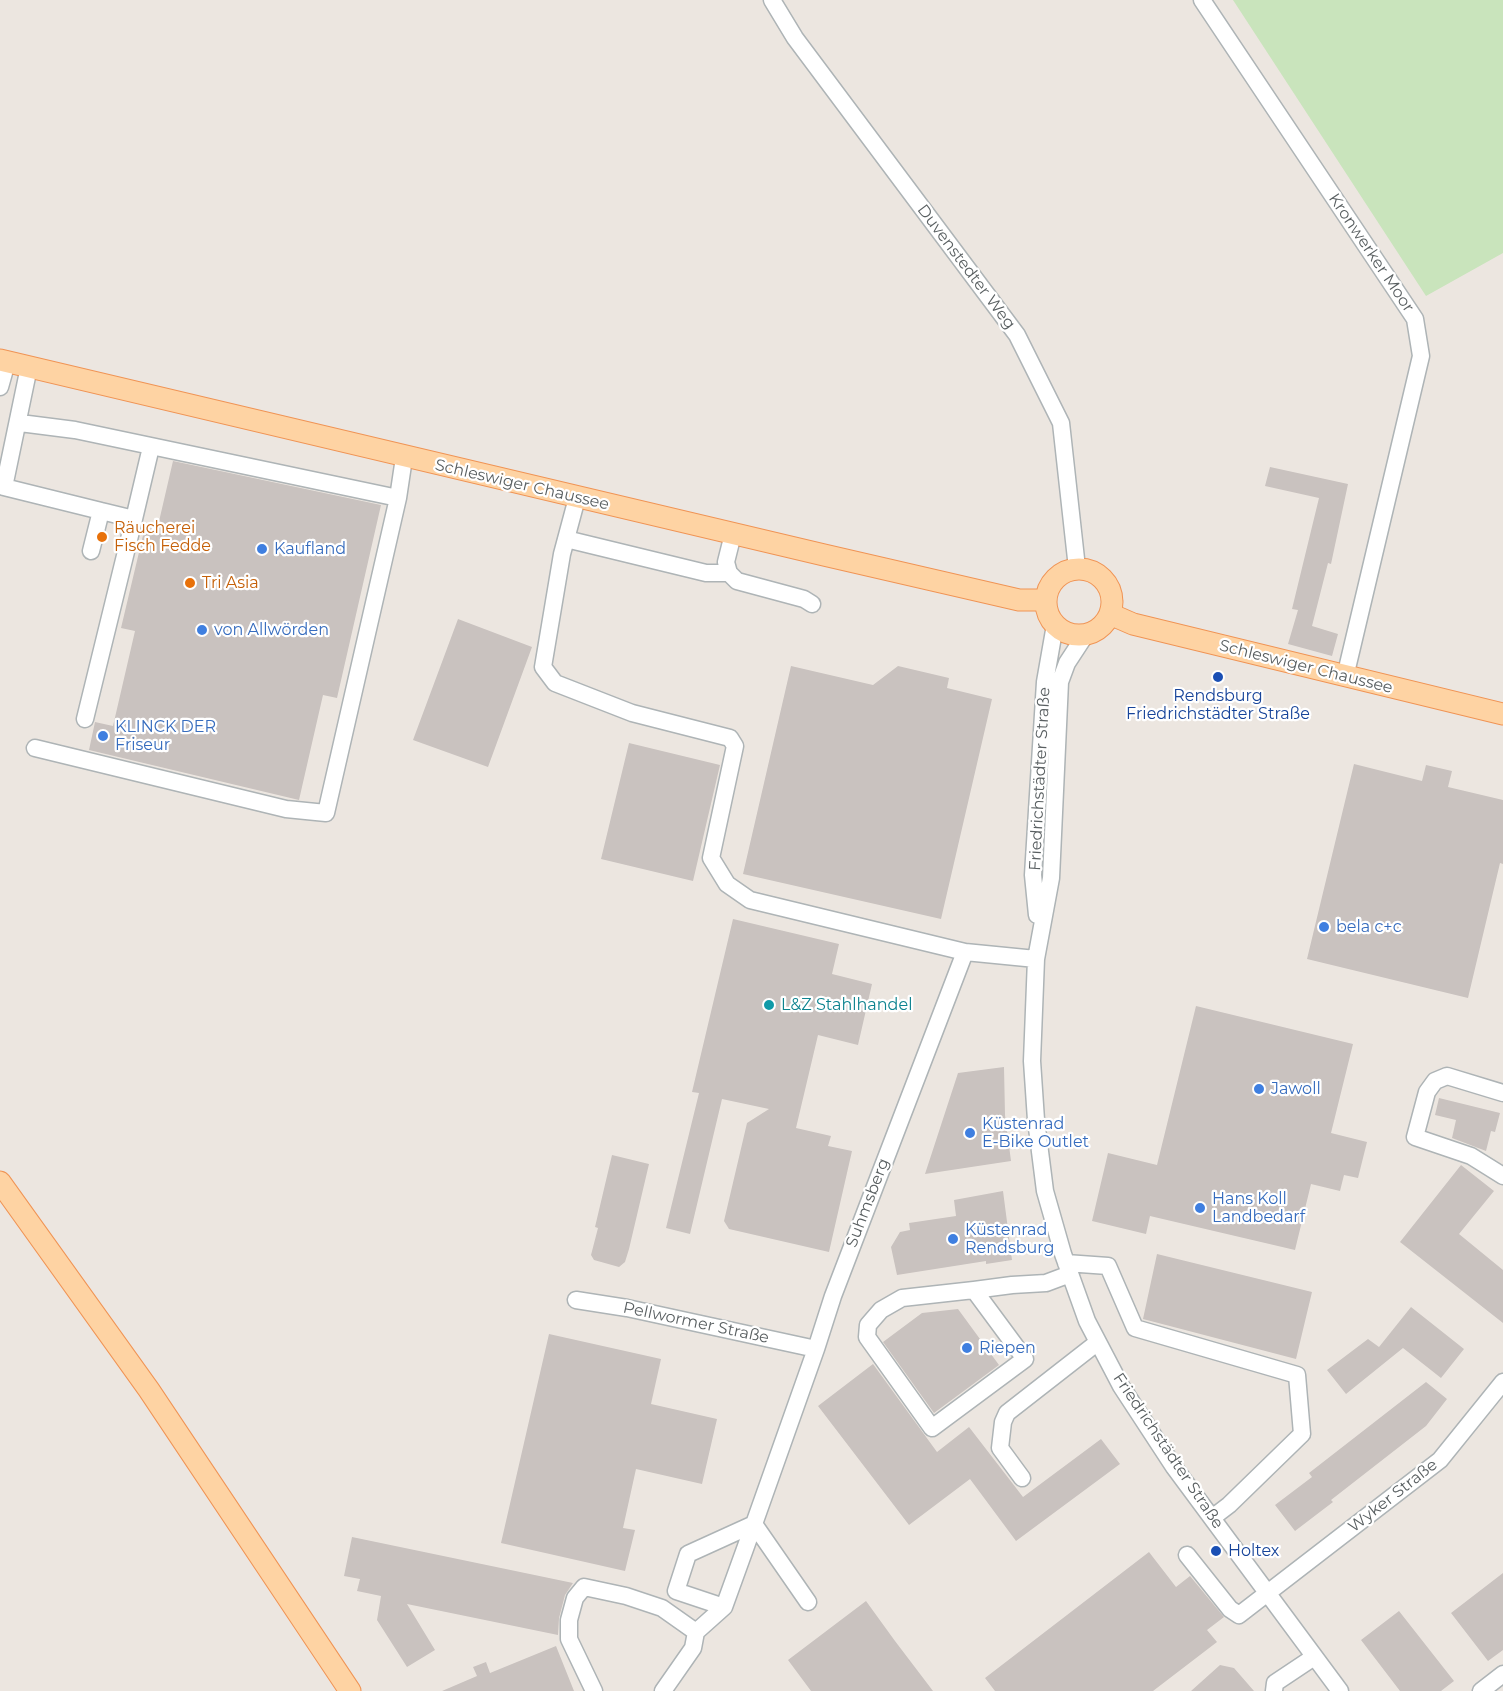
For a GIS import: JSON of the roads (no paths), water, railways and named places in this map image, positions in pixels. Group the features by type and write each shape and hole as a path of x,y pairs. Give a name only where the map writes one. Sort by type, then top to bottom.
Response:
{"main road":[{"name":"Schleswiger Chaussee","path":"4,361 404,458 1019,600 1045,600"},
{"path":"1077,568 1088,570 1104,580 1112,599 1110,614 1102,626 1086,634 1067,633 1055,626 1047,611 1045,600 1054,579 1068,570 1077,568"},
{"name":"Schleswiger Chaussee","path":"1110,614 1133,624 1503,714"},
{"path":"0,1182 149,1390 350,1691"}],"street":[{"name":"Duvenstedter Weg","path":"772,0 802,47 1017,334 1061,423 1077,568"},
{"name":"Kronwerker Moor","path":"1202,0 1415,319 1421,356 1344,677"},
{"path":"0,387 4,361"},
{"path":"29,368 20,423 4,487 134,519"},
{"path":"20,423 75,430 398,498"},
{"path":"85,719 151,447"},
{"path":"35,748 286,809 326,813 398,498 404,458"},
{"path":"577,498 566,539 543,667 555,683 632,713 730,738 735,746 711,858 727,884 750,900 965,951 1036,958"},
{"path":"91,551 101,511"},
{"path":"733,534 726,562 729,573 737,581 804,598 812,604"},
{"path":"566,539 706,573 729,573"},
{"name":"Friedrichstädter Straße","path":"1039,934 1034,875 1045,682 1055,626"},
{"name":"Friedrichstädter Straße","path":"1086,634 1067,663 1060,682 1051,878 1036,958 1032,1061 1036,1120 1045,1191 1068,1269 1098,1342 1121,1386 1174,1467 1340,1691"},
{"name":"Suhmsberg","path":"724,1607 833,1296 965,951"},
{"path":"1503,1093 1447,1076 1435,1081 1427,1092 1415,1137 1470,1156 1503,1176"},
{"path":"974,1290 1025,1359 932,1428 874,1351 867,1337 868,1325 881,1310 902,1298 974,1290 1046,1283 1068,1269 1108,1266 1136,1328 1297,1375 1302,1434 1229,1505 1212,1518"},
{"name":"Pellwormer Straße","path":"576,1300 683,1320 816,1349"},
{"path":"1022,1478 1000,1448 1003,1422 1007,1413 1098,1342"},
{"name":"Wyker Straße","path":"1187,1555 1230,1610 1239,1615 1440,1460 1503,1382"},
{"path":"663,1691 693,1648 696,1632 724,1607 676,1591 688,1554 754,1524 808,1602"},
{"path":"594,1691 569,1639 569,1620 575,1598 584,1587 626,1596 662,1608 696,1632"},
{"path":"1274,1691 1275,1683 1314,1657"},
{"path":"1481,1691 1503,1674"}],"place":[{"name":"Räucherei Fisch Fedde","path":"102,537"},
{"name":"Kaufland","path":"262,549"},
{"name":"Tri Asia","path":"190,583"},
{"name":"von Allwörden","path":"202,630"},
{"name":"Rendsburg Friedrichstädter Straße","path":"1218,677"},
{"name":"KLINCK DER Friseur","path":"103,736"},
{"name":"bela c+c","path":"1324,927"},
{"name":"L&Z Stahlhandel","path":"769,1005"},
{"name":"Jawoll","path":"1259,1089"},
{"name":"Küstenrad E-Bike Outlet","path":"970,1133"},
{"name":"Hans Koll Landbedarf","path":"1200,1208"},
{"name":"Küstenrad Rendsburg","path":"953,1239"},
{"name":"Riepen","path":"967,1348"},
{"name":"Holtex","path":"1216,1551"}]}
